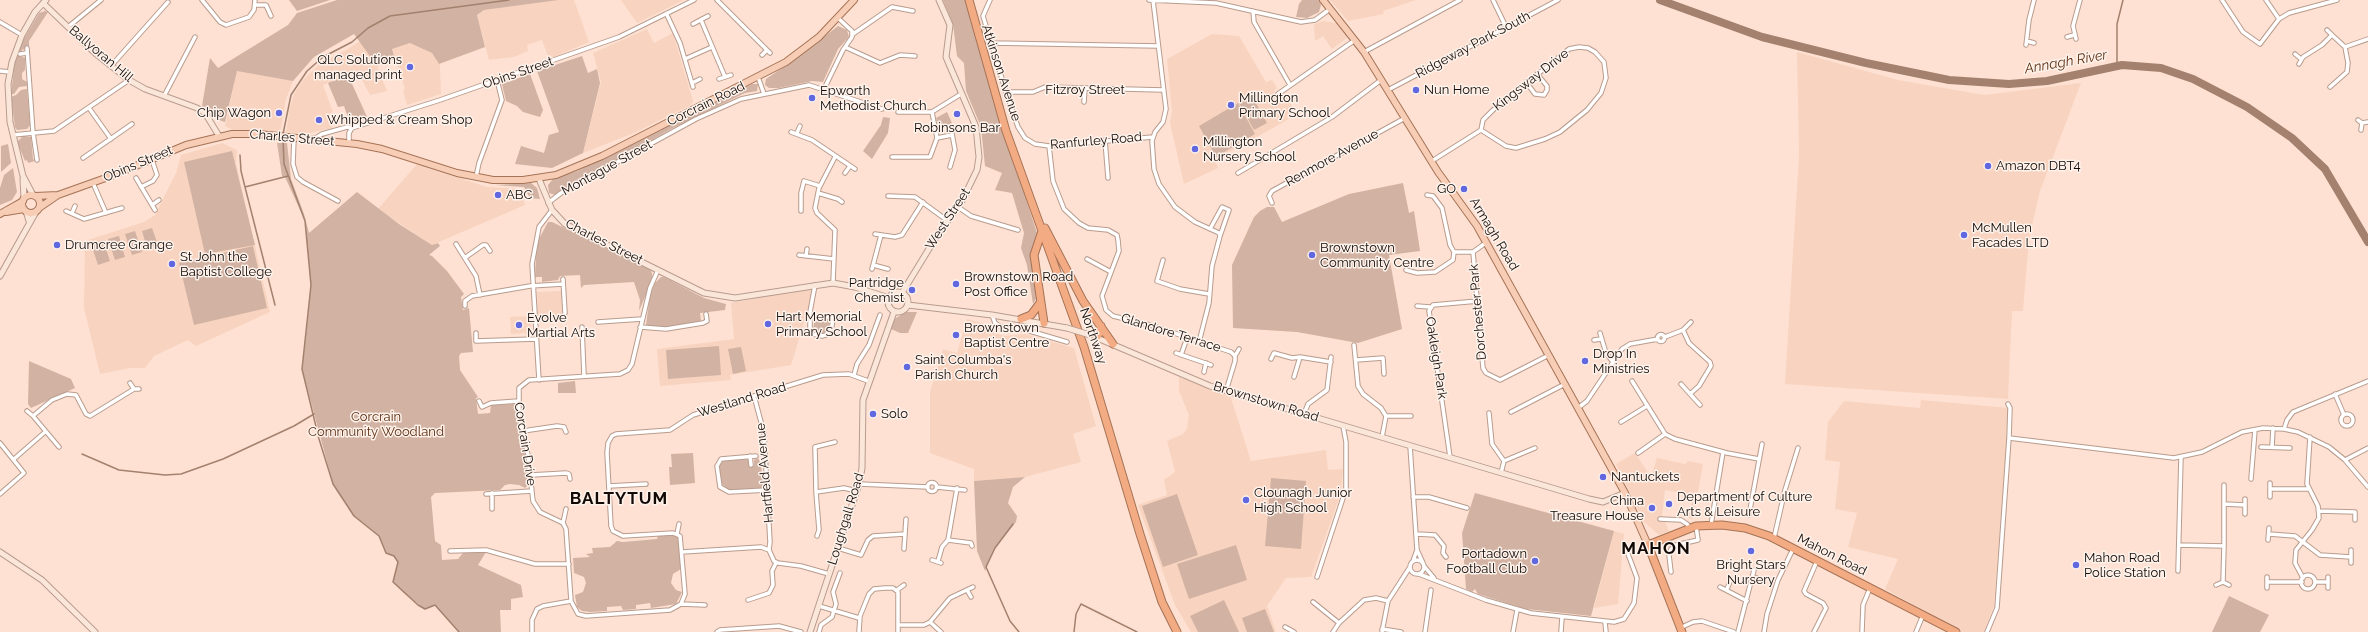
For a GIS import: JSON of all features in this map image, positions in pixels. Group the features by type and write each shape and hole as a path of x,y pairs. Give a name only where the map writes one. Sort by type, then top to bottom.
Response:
{"highway":[{"name":"Northway","path":"970,1 997,102 1096,384 1140,534 1162,602 1177,632"},
{"path":"1038,218 1052,238 1067,273 1083,301 1113,344"},
{"path":"1042,230 1034,254 1044,323"},
{"path":"1022,319 1031,315 1040,302"},
{"path":"1093,336 1101,331 1101,326"},
{"name":"Mahon Road","path":"1648,545 1693,527 1711,525 1745,528 1774,539 1956,632"},
{"path":"1648,545 1681,630"}],"main road":[{"name":"Corcrain Road","path":"539,179 571,170 602,156 786,62 814,41 854,0"},
{"name":"West Street","path":"902,293 958,207 972,182 979,157 976,127 946,57 950,26 939,0"},
{"name":"Armagh Road","path":"1323,0 1356,40 1432,161 1486,242 1625,493 1648,545"},
{"name":"Ballyoran Hill","path":"45,2 68,26 111,66 129,80 164,96 198,108 205,113 219,136"},
{"path":"29,221 23,200 23,176 13,135 8,95 10,72 22,35 45,2"},
{"name":"Charles Street","path":"219,136 232,134 277,136 349,144 382,149 476,177 514,181 539,179 552,210 569,226 698,291 725,298 747,297 833,283 855,287 889,298"},
{"name":"Obins Street","path":"38,209 58,195 152,160 186,145 219,136"},
{"path":"0,276 29,221 38,209 40,202 34,196 23,176"},
{"name":"Obins Street","path":"34,196 58,195"},
{"path":"1,213 23,200 34,196"},
{"path":"1,213 25,210 32,212 38,209"},
{"path":"902,293 907,299 908,304 902,311 894,312 889,307 889,298 893,294 902,293"},
{"name":"Brownstown Road","path":"908,304 1022,319 1067,328 1113,344 1188,378 1501,473 1602,502 1625,493"},
{"name":"Loughgall Road","path":"810,632 859,484 862,451 861,412 868,381 894,312"},
{"path":"0,552 42,580 95,632"}],"street":[{"path":"68,26 101,0"},
{"path":"202,0 220,22 226,25 249,17 256,5 255,0"},
{"name":"Obins Street","path":"313,140 322,134 352,128 497,80 619,37 667,15 694,0"},
{"path":"717,0 768,51 762,54"},
{"name":"Atkinson Avenue","path":"990,0 983,13 1006,92 1021,132"},
{"path":"1149,0 1228,5 1290,21 1308,22 1315,20 1330,9"},
{"path":"1153,0 1166,116 1153,137 1154,169 1159,184 1167,199 1178,211 1194,222 1218,233 1220,236"},
{"path":"1228,5 1229,0"},
{"path":"1364,52 1460,0"},
{"path":"1493,0 1506,27"},
{"name":"Ridgeway Park South","path":"1388,90 1558,0"},
{"path":"2034,0 2029,20 2026,43 2034,42"},
{"path":"2067,37 2075,37 2075,16 2080,0"},
{"path":"2222,0 2243,32 2260,44 2279,19 2289,13 2336,0"},
{"path":"2266,0 2279,19"},
{"path":"111,66 168,2"},
{"path":"256,5 266,5 271,16"},
{"path":"824,89 845,47 851,41 853,34 892,7 913,11"},
{"path":"1253,11 1254,22 1290,85"},
{"path":"667,15 680,43 692,85 700,79"},
{"path":"692,24 708,16"},
{"path":"838,18 853,34"},
{"path":"700,20 725,77"},
{"path":"0,22 22,35"},
{"path":"2327,30 2345,47 2348,63 2347,72 2330,87"},
{"path":"2298,64 2310,51 2322,45 2332,35"},
{"path":"164,96 195,37"},
{"path":"2345,47 2368,39"},
{"path":"1278,94 1356,40"},
{"path":"991,43 1158,46"},
{"path":"685,59 712,47"},
{"path":"845,47 880,63 900,55 915,56"},
{"name":"Kingsway Drive","path":"1432,161 1481,130 1483,120 1493,110 1569,49 1579,47 1595,52 1604,62 1606,78 1595,102 1572,124 1545,139 1516,148 1506,146 1481,130"},
{"path":"27,48 33,133 37,160"},
{"path":"20,54 27,53"},
{"path":"2296,54 2301,59"},
{"path":"0,71 10,72"},
{"path":"1526,82 1536,94 1544,95 1547,86 1537,74"},
{"path":"719,79 731,75"},
{"path":"23,76 29,76"},
{"path":"758,77 764,94"},
{"path":"13,135 54,131 129,80"},
{"path":"476,177 479,163 502,100 497,80"},
{"path":"1238,173 1332,117 1381,80"},
{"name":"Montague Street","path":"548,203 561,193 696,119 741,99 809,84 882,110"},
{"name":"Fitzroy Street","path":"1006,92 1033,92 1045,87 1164,90"},
{"path":"1084,102 1085,89"},
{"path":"898,112 932,112 961,94"},
{"path":"89,108 111,139"},
{"path":"892,157 930,157 937,138 932,112"},
{"name":"Renmore Avenue","path":"1272,203 1269,196 1272,191 1405,118"},
{"path":"2358,120 2362,123 2368,122"},
{"path":"2361,130 2362,123"},
{"path":"83,158 132,124"},
{"path":"797,133 800,126"},
{"path":"349,144 349,133 352,128"},
{"path":"950,128 955,150 950,167"},
{"path":"791,132 797,133 855,169"},
{"name":"Ranfurley Road","path":"1021,132 1025,138 1035,144 1049,146 1153,137"},
{"path":"937,138 952,135"},
{"path":"291,138 293,164 297,177 303,182 338,201"},
{"path":"1105,140 1108,178"},
{"path":"1049,146 1053,182 1064,209 1079,223 1088,228 1108,230 1117,235 1119,251 1111,272 1087,259"},
{"path":"833,283 835,230 832,225 817,212 815,208 820,186 835,157"},
{"path":"141,186 152,181 157,175 152,160"},
{"path":"845,173 850,166"},
{"path":"136,178 155,210"},
{"path":"801,211 801,193 804,181 820,186"},
{"path":"93,183 106,213"},
{"path":"818,193 838,199 842,202"},
{"name":"Dorchester Park","path":"1406,270 1417,273 1435,272 1453,260 1454,252 1450,245 1442,208 1433,196 1427,194"},
{"path":"888,196 915,197 948,221"},
{"path":"152,205 159,200"},
{"path":"874,234 895,237 902,235 923,202"},
{"path":"72,214 74,206"},
{"path":"958,207 971,216 1018,230"},
{"path":"1199,342 1205,324 1212,266 1229,210 1222,207 1210,229"},
{"path":"66,211 84,219 122,208"},
{"path":"540,380 532,264 536,239 540,227 552,210"},
{"path":"881,235 873,267 888,269"},
{"name":"Dorchester Park","path":"1454,252 1473,252 1486,242"},
{"path":"456,244 476,276 480,295"},
{"path":"466,258 483,245 486,245 490,251"},
{"path":"806,256 807,249"},
{"name":"Dorchester Park","path":"1473,252 1483,368 1486,373 1500,380 1549,355"},
{"path":"799,255 834,259"},
{"path":"1163,260 1157,281 1180,289 1209,294"},
{"name":"Corcrain Drive","path":"563,523 540,512 533,501 531,475 518,401 519,388 523,383 540,380 620,374 628,370 632,364 650,288 658,270"},
{"name":"Glandore Terrace","path":"1111,272 1102,296 1106,310 1112,316 1150,325 1232,352 1235,356"},
{"path":"563,279 565,313"},
{"path":"465,306 465,301 468,298 480,295 533,286 563,284"},
{"path":"815,285 810,331 812,334 822,336 829,332 832,317"},
{"name":"Oakleigh Park","path":"1450,457 1429,311 1430,307 1478,301"},
{"path":"1417,306 1430,307"},
{"path":"640,327 666,329 703,323 707,321 706,314"},
{"path":"854,375 857,364 869,345 880,315"},
{"path":"992,315 995,323 1004,329 1022,329 1067,342"},
{"path":"811,317 838,317"},
{"path":"598,322 642,319"},
{"path":"1578,408 1587,401 1613,362 1626,346 1658,340 1663,341 1665,337 1683,330 1691,322"},
{"path":"582,327 584,376"},
{"path":"1683,330 1689,343 1710,362 1711,366 1703,381 1690,394"},
{"path":"1600,333 1606,353 1613,362"},
{"path":"476,334 476,341 536,339"},
{"path":"1182,355 1186,338"},
{"path":"1594,340 1601,339"},
{"path":"1354,345 1358,386 1363,394 1381,408 1386,416 1382,437"},
{"name":"Glandore Terrace","path":"1226,390 1235,356 1240,349"},
{"path":"1176,353 1211,365"},
{"path":"1272,359 1274,353 1292,358 1300,357 1331,360 1327,390 1308,404 1304,414"},
{"path":"1294,378 1300,357"},
{"path":"1356,360 1382,358 1384,374"},
{"path":"1204,372 1206,363"},
{"name":"Westland Road","path":"677,534 622,536 616,533 611,526 608,443 612,436 616,434 670,430 693,415 836,373 854,375 868,381"},
{"path":"2284,429 2287,420 2293,412 2368,380"},
{"path":"1632,381 1665,434 1675,439 1723,452 1759,459"},
{"path":"130,383 134,389"},
{"path":"1511,412 1565,384"},
{"path":"1681,384 1700,405"},
{"path":"33,416 56,398 72,394 79,399 86,414 90,416 134,389 139,389"},
{"path":"2335,394 2344,415"},
{"name":"Hartfield Avenue","path":"754,396 764,433 770,542 769,550"},
{"path":"479,401 482,406 491,403 518,401"},
{"path":"1987,632 1997,608 2010,408 2008,404"},
{"path":"1622,422 1648,406"},
{"path":"28,411 59,447"},
{"path":"1489,413 1492,444 1504,461 1501,473"},
{"path":"1386,416 1411,416"},
{"path":"523,431 557,426 564,427 566,432"},
{"path":"1322,573 1317,574 1346,488 1346,442 1343,426"},
{"path":"2272,447 2273,428"},
{"path":"2008,438 2168,458 2181,457 2202,452 2231,436 2254,430 2273,428 2284,429 2310,437 2329,447 2345,460 2368,487"},
{"path":"2252,479 2254,430"},
{"path":"14,459 45,432"},
{"path":"1638,454 1665,434"},
{"path":"2310,437 2308,489 2319,511 2315,526 2302,540 2296,550 2294,559 2296,567 2303,578 2303,586 2309,588 2315,582 2328,582"},
{"path":"817,536 819,530 815,447 818,444 836,442"},
{"path":"0,443 24,473 0,494"},
{"path":"1749,515 1762,444"},
{"path":"1401,632 1382,630 1388,602 1404,579 1417,550 1410,446"},
{"path":"2261,447 2290,448"},
{"path":"1504,461 1535,448"},
{"path":"1774,539 1785,490 1798,448"},
{"path":"2345,460 2368,448"},
{"path":"1711,525 1723,452"},
{"path":"750,456 751,465"},
{"path":"756,456 725,457 719,461 717,466 720,487 729,492 767,490"},
{"path":"2178,571 2181,457"},
{"path":"531,475 566,473 569,474 570,479"},
{"path":"859,484 928,487 932,483 937,488 957,488 965,490"},
{"path":"2270,483 2270,497"},
{"path":"609,486 646,484"},
{"path":"2223,582 2224,485"},
{"path":"816,492 844,488 857,491"},
{"path":"932,560 940,562 942,547 948,540 957,488"},
{"path":"2270,489 2308,489"},
{"path":"486,494 532,491"},
{"path":"492,493 492,508"},
{"path":"1413,497 1429,497 1467,508"},
{"path":"2245,499 2245,514"},
{"path":"2224,504 2245,504"},
{"path":"566,509 563,523 567,533 571,601 578,614 586,616 670,610 681,604 705,605"},
{"path":"2319,511 2355,512 2355,520"},
{"path":"904,549 906,519"},
{"path":"1660,519 1681,520 1693,527 1698,540 1676,545 1671,550 1669,555 1670,572"},
{"path":"678,524 677,534 682,539 685,594 681,604"},
{"path":"2268,540 2269,528"},
{"path":"838,548 861,555 868,540 873,536 905,534"},
{"path":"1417,534 1435,535 1444,546 1443,553 1446,557"},
{"path":"2269,534 2293,535 2302,540 2320,555 2351,557"},
{"path":"948,540 971,543 972,546"},
{"path":"2179,544 2224,546"},
{"path":"682,552 761,547 769,550 776,563"},
{"path":"1764,632 1767,614 1778,580 1793,549"},
{"path":"450,551 486,550 535,564 569,564"},
{"path":"1417,550 1423,564 1434,579"},
{"path":"2351,563 2352,550"},
{"path":"1410,567 1417,574 1517,610 1562,617 1614,622 1624,619 1634,604 1637,578 1628,554"},
{"path":"1413,561 1417,560 1423,564"},
{"path":"1814,632 1816,623 1824,611 1825,605 1806,594 1804,591 1817,561"},
{"path":"776,563 801,566 829,574"},
{"path":"748,600 769,593 773,585 772,571 776,563"},
{"path":"1404,579 1422,571 1423,564"},
{"path":"1738,632 1754,570"},
{"path":"819,632 821,625 832,617 834,612 836,604 833,596 840,573"},
{"path":"2303,578 2310,576 2315,582"},
{"path":"1752,577 1760,579"},
{"path":"2267,577 2267,588"},
{"path":"2328,577 2328,588"},
{"path":"1727,590 1731,579"},
{"path":"2216,585 2223,582 2229,585"},
{"path":"2267,582 2302,582"},
{"path":"859,632 859,618 869,594 874,589 897,590 904,585"},
{"path":"1720,586 1747,601"},
{"path":"898,625 924,625 930,622 950,598 973,587"},
{"path":"1862,632 1863,605 1870,588"},
{"path":"897,590 898,632"},
{"path":"967,590 971,597"},
{"path":"1425,632 1431,590"},
{"path":"1333,632 1339,623 1364,600 1376,598 1388,602"},
{"path":"532,632 532,620 537,610 543,606 571,601"},
{"path":"1313,602 1339,623"},
{"path":"819,606 834,612 859,618"},
{"path":"1512,632 1517,610"},
{"path":"1916,632 1923,615"},
{"path":"1560,632 1562,617"},
{"path":"1681,630 1693,622 1702,621 1734,632"},
{"path":"930,622 941,632"},
{"path":"1605,622 1606,632"},
{"path":"717,632 720,630 779,626 801,632"},
{"path":"756,627 757,632"},
{"path":"1285,627 1294,632"}],"shaded area":[{"path":"559,0 574,0 589,42 549,59 542,40 527,45 528,51 514,57 489,60 477,15 484,10"},
{"path":"621,0 684,0 637,23"},
{"path":"1330,0 1416,0 1383,11 1384,14 1348,21"},
{"path":"1324,21 1337,23 1348,37 1332,49 1323,36 1315,41 1314,24"},
{"path":"647,29 654,43 673,33 693,101 691,105 634,133 583,153 601,82 593,53"},
{"name":"Millington Primary School","path":"1212,34 1239,36 1266,82 1272,80 1277,88 1274,91 1279,98 1284,95 1296,111 1287,116 1289,119 1215,160 1218,168 1184,184 1170,123 1172,112 1167,59"},
{"path":"360,41 377,66 387,91 370,95 358,72 323,85 333,112 328,115 332,128 306,134 286,132 290,107 294,94 303,80 322,62"},
{"path":"410,43 432,53 440,65 441,94 407,105 403,91 405,89 392,49"},
{"path":"1797,52 1898,80 1984,95 2081,83 2040,191 2029,239 2023,311 2012,311 2008,399 1785,384 1799,154"},
{"path":"237,70 293,81 286,99 280,133 233,130 225,126"},
{"name":"St John the Baptist College","path":"222,143 237,150 236,163 270,312 196,346 188,340 154,356 145,368 130,368 100,374 84,308 85,241 144,222 155,215 176,173 181,155"},
{"path":"417,164 487,187 520,189 525,205 432,245 378,209"},
{"name":"Hart Memorial Primary School","path":"805,289 811,291 812,296 791,365 730,375 731,380 660,386 657,349 734,339 731,303"},
{"path":"561,291 563,320 538,323 537,292"},
{"path":"531,316 531,333 526,336 525,333 511,334 510,317"},
{"path":"967,319 985,324 994,333 1005,336 1025,334 1074,348 1096,426 1073,434 1081,462 1025,477 974,481 974,469 930,453 930,392 943,349 957,353"},
{"name":"Clounagh Junior High School","path":"1179,377 1230,395 1251,461 1326,450 1328,470 1343,469 1341,493 1311,577 1286,578 1267,606 1276,632 1191,632 1175,605 1138,505 1167,495 1164,480 1175,472 1167,441 1183,434 1187,429 1189,415 1179,391"},
{"path":"1921,400 2009,408 1994,606 1984,632 1962,632 1885,589 1898,559 1848,547 1857,513 1835,509 1840,462 1825,460 1828,422 1844,401 1920,408"},
{"path":"1635,453 1651,477 1657,458 1685,464 1688,461 1703,464 1693,519 1688,518 1693,495 1665,490 1662,515 1669,531 1659,535 1644,522 1616,464"},
{"path":"1614,531 1624,534 1618,604 1594,608"}],"green space":[{"path":"289,0 330,0 297,11"},
{"path":"337,0 559,0 484,10 477,15 485,47 439,64 432,53 410,43 392,49 395,59 377,66 354,34 314,57 293,81 237,71 225,122 216,119 208,109 202,106 210,58 218,68 288,25 297,13"},
{"path":"943,0 966,0 991,92 1037,233 1032,248 1036,299 1033,304 1027,265 1021,248 1024,233 1012,193 995,190 1002,173 985,166 981,127 966,91 964,63 957,56 953,24"},
{"path":"1302,0 1319,0 1321,5 1319,12 1307,18 1296,17 1299,4"},
{"path":"45,11 48,12 29,41 29,46 19,52 19,56 25,58 25,70 22,73 22,79 27,82 27,86 19,87 14,94 11,94 15,60 21,44 39,13"},
{"path":"838,26 847,30 849,37 838,49 823,82 812,81 779,88 769,88 765,85 766,79 798,57"},
{"path":"582,56 588,73 597,69 600,83 583,153 552,168 515,164 521,146 544,153 549,135 559,132 537,71"},
{"path":"530,74 543,110 540,117 523,112 517,106 506,101 502,84"},
{"path":"348,75 367,117 350,123 344,106 338,107 328,83"},
{"path":"752,84 758,84 757,91 745,93 671,129 555,195 549,193 548,185 553,179 577,171"},
{"path":"27,89 30,125 27,129 17,130 15,127 11,97 16,95 21,90"},
{"path":"1252,96 1267,123 1254,130 1239,103"},
{"path":"1238,103 1255,134 1216,157 1199,126"},
{"path":"947,112 952,123 940,130 936,118"},
{"path":"883,117 890,118 888,133 872,159 863,151 881,125"},
{"path":"23,136 31,137 33,159 35,161 28,163 27,160 25,161 18,144 18,141"},
{"name":"Corcrain Community Woodland","path":"277,143 287,143 291,179 304,214 309,233 357,192 399,224 432,245 438,243 440,246 429,255 432,256 447,271 464,294 461,297 463,310 469,308 473,352 461,353 459,356 460,370 478,397 476,398 478,414 490,413 491,405 515,404 529,475 527,486 525,488 519,485 510,484 505,485 500,490 435,493 431,497 435,541 441,545 442,560 458,559 463,553 486,552 478,565 521,585 523,597 511,599 511,610 500,610 501,632 459,632 435,605 425,609 406,595 393,582 398,562 394,556 386,553 379,536 354,516 333,484 302,369 311,285 305,221 285,177 282,176"},
{"path":"8,144 11,163 1,172 1,146"},
{"path":"232,151 255,245 205,254 184,162"},
{"path":"13,168 17,192 12,200 0,205 0,188 4,175"},
{"path":"531,183 537,188 540,199 530,198 524,187 495,185"},
{"path":"1403,183 1409,213 1414,211 1420,251 1389,255 1402,329 1358,343 1297,332 1233,328 1232,265 1254,217 1260,211 1267,207 1274,207 1282,222 1349,194"},
{"path":"548,222 552,222 651,270 653,278 639,311 640,300 634,282 584,285 581,288 580,275 560,276 558,280 542,282 542,277 535,277 536,255 539,239"},
{"path":"152,228 158,245 147,248 142,231"},
{"path":"135,231 142,252 132,255 125,234"},
{"path":"119,236 125,257 115,260 108,239"},
{"path":"103,240 110,261 98,265 91,244"},
{"path":"253,246 267,308 194,325 179,263"},
{"path":"661,277 664,277 704,298 726,304 725,310 700,313 701,321 674,327 659,328 646,325 650,295 655,283"},
{"path":"906,312 917,312 908,333 900,333 891,329 892,323 896,318"},
{"path":"819,319 830,319 831,321 824,334 813,331 814,323"},
{"path":"719,346 721,375 668,379 666,350"},
{"path":"741,347 746,371 733,374 728,349"},
{"path":"29,361 71,379 75,388 31,408 28,404"},
{"path":"575,381 576,393 558,393 558,383"},
{"path":"693,453 695,483 670,485 669,467 672,467 671,454"},
{"path":"758,458 761,463 762,478 766,479 764,489 730,491 722,484 719,467 723,461 746,459 749,460 749,466 754,466 754,460"},
{"path":"1025,477 1013,487 1008,503 1017,516 1016,522 995,548 985,571 977,551 974,481"},
{"path":"1271,478 1306,481 1301,549 1265,546"},
{"name":"Portadown Football Club","path":"1475,493 1614,531 1591,616 1526,609 1478,594 1475,589 1472,592 1466,589 1462,533"},
{"path":"1177,494 1198,555 1163,567 1142,506"},
{"path":"674,535 679,538 681,569 673,574 671,583 676,590 682,592 676,604 651,608 650,603 636,605 636,609 623,610 621,606 607,607 607,611 590,612 582,611 577,607 575,595 583,592 586,583 584,577 574,573 573,558 590,557 586,554 593,553 592,548 610,547 617,541 623,542 657,539 658,536"},
{"path":"1236,545 1247,580 1189,599 1177,564"},
{"path":"2229,596 2269,615 2260,632 2212,632"},
{"path":"1224,600 1239,632 1198,632 1190,616"},
{"path":"1265,609 1274,632 1247,632 1242,618"}],"waterway":[{"path":"283,134 291,95 307,71 323,57 352,42 368,28 390,16 509,0"},
{"name":"Annagh River","path":"1660,0 1762,37 1866,63 1949,80 2009,84 2047,81 2122,65 2161,68 2193,79 2247,107 2292,138 2325,169 2368,242"},
{"path":"2117,66 2117,24 2123,0"},
{"path":"283,138 284,164 305,221 311,285 302,369 319,439 333,484 354,516 379,536 386,553 394,556 398,562 393,582 418,605 425,609 435,605 459,632"},
{"path":"240,155 241,171 245,187"},
{"path":"275,305 245,187 288,176"},
{"path":"82,454 119,470 165,475 181,474 223,459 294,426 314,414"},
{"path":"1013,524 995,548 986,567 1010,621 1019,632"},
{"path":"1074,632 1076,614 1081,604 1137,632"}],"place":[{"name":"QLC Solutions managed print","path":"410,67"},
{"name":"Nun Home","path":"1416,90"},
{"name":"Epworth Methodist Church","path":"812,98"},
{"name":"Millington Primary School","path":"1231,105"},
{"name":"Chip Wagon","path":"279,113"},
{"name":"Robinsons Bar","path":"957,114"},
{"name":"Whipped & Cream Shop","path":"319,120"},
{"name":"Millington Nursery School","path":"1195,149"},
{"name":"Amazon DBT4","path":"1988,166"},
{"name":"GO","path":"1464,189"},
{"name":"ABC","path":"498,195"},
{"name":"McMullen Facades LTD","path":"1964,235"},
{"name":"Drumcree Grange","path":"57,245"},
{"name":"Brownstown Community Centre","path":"1312,255"},
{"name":"St John the Baptist College","path":"172,264"},
{"name":"Brownstown Road Post Office","path":"956,284"},
{"name":"Partridge Chemist","path":"912,290"},
{"name":"Hart Memorial Primary School","path":"768,324"},
{"name":"Evolve Martial Arts","path":"519,325"},
{"name":"Brownstown Baptist Centre","path":"956,335"},
{"name":"Drop In Ministries","path":"1585,361"},
{"name":"Saint Columba's Parish Church","path":"907,367"},
{"name":"Solo","path":"873,414"},
{"name":"Nantuckets","path":"1603,477"},
{"name":"Clounagh Junior High School","path":"1246,500"},
{"name":"Department of Culture Arts & Leisure","path":"1669,504"},
{"name":"China Treasure House","path":"1652,508"},
{"name":"Bright Stars Nursery","path":"1751,551"},
{"name":"Portadown Football Club","path":"1535,561"},
{"name":"Mahon Road Police Station","path":"2076,565"}],"district":[{"name":"BALTYTUM","path":"619,499"},
{"name":"MAHON","path":"1656,549"}]}
